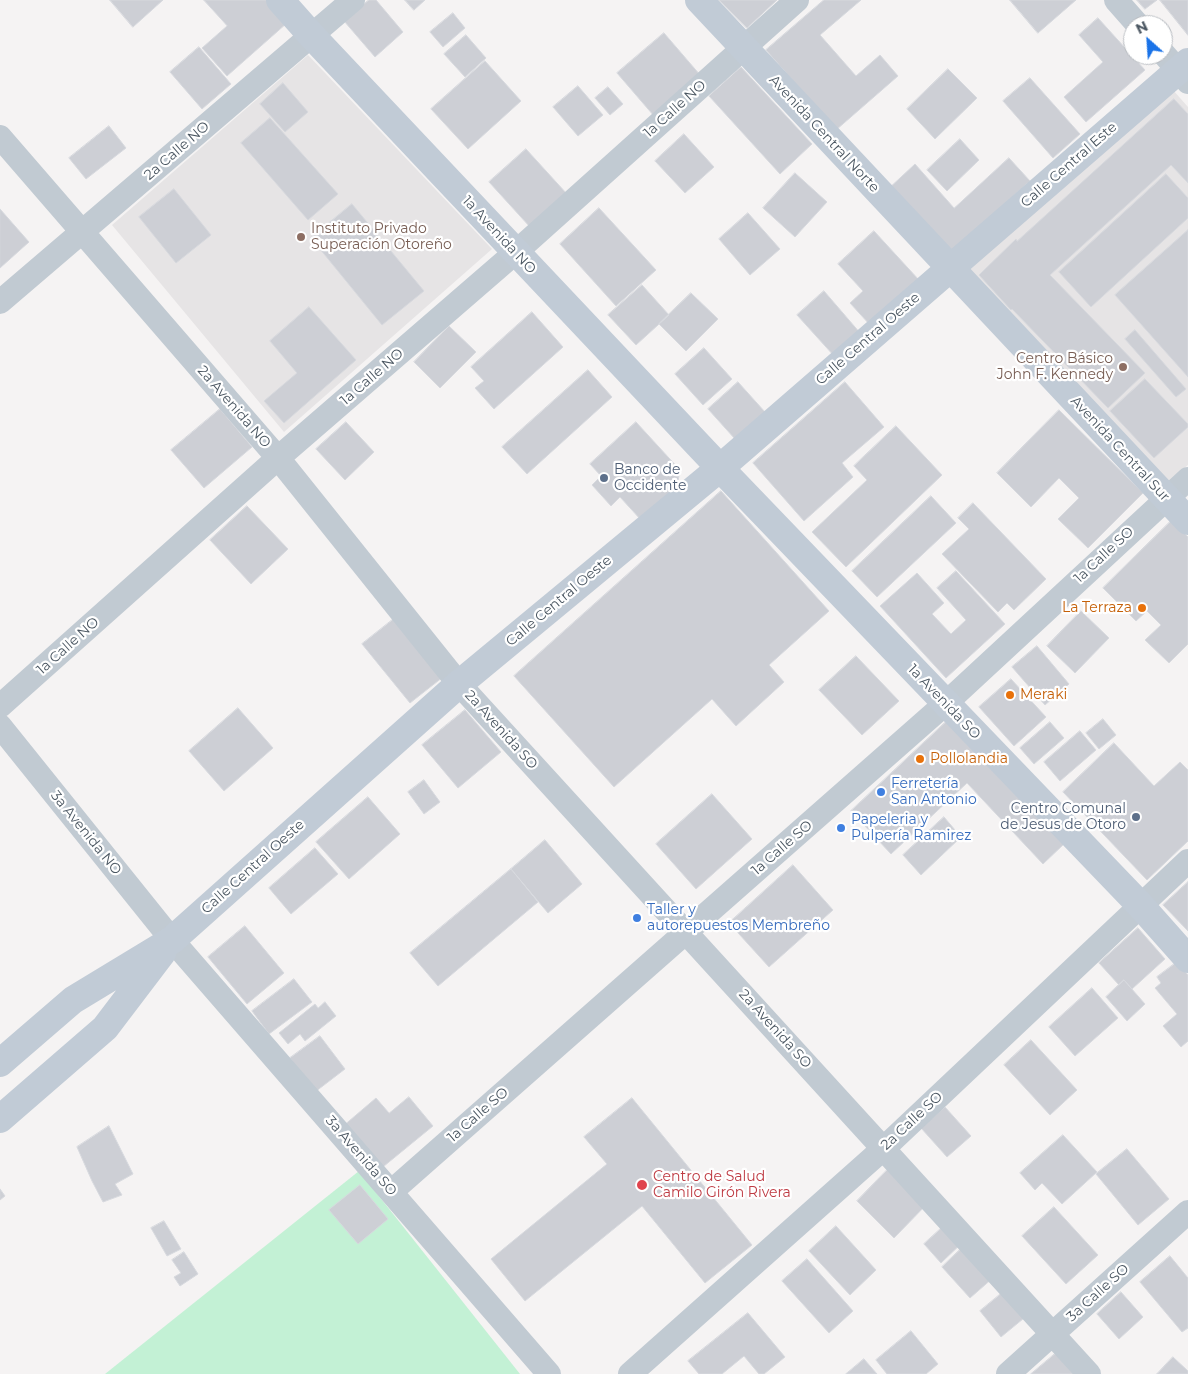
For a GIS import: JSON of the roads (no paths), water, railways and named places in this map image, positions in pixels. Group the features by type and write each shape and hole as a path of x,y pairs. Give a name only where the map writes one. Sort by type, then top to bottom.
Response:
{"street":[{"name":"1a Avenida NO","path":"280,0 720,468"},
{"name":"2a Calle NO","path":"0,302 354,0"},
{"name":"Avenida Central Norte","path":"698,0 950,268"},
{"name":"1a Calle NO","path":"0,706 278,458 516,252 797,0"},
{"path":"1116,0 1129,15"},
{"name":"Calle Central Este","path":"950,268 1179,67"},
{"name":"2a Avenida NO","path":"0,137 278,458 460,684"},
{"name":"Calle Central Oeste","path":"0,1063 73,1000 172,940 460,684 720,468 950,268"},
{"name":"Avenida Central Sur","path":"950,268 1188,521"},
{"name":"1a Avenida SO","path":"720,468 1140,906 1188,959"},
{"name":"1a Calle SO","path":"392,1191 945,704 1188,479"},
{"name":"2a Avenida SO","path":"460,684 1090,1374"},
{"name":"3a Avenida NO","path":"0,726 172,940"},
{"name":"2a Calle SO","path":"630,1374 884,1148 1188,861"},
{"name":"Calle Central Oeste","path":"0,1119 104,1028 172,940"},
{"name":"3a Avenida SO","path":"172,940 549,1374"},
{"name":"3a Calle SO","path":"1008,1374 1188,1212"}],"place":[{"name":"Instituto Privado Superación Otoreño","path":"301,237"},
{"name":"Centro Básico John F. Kennedy","path":"1123,367"},
{"name":"Banco de Occidente","path":"604,478"},
{"name":"La Terraza","path":"1142,608"},
{"name":"Meraki","path":"1010,695"},
{"name":"Pollolandia","path":"920,759"},
{"name":"Ferretería San Antonio","path":"881,792"},
{"name":"Centro Comunal de Jesus de Otoro","path":"1136,817"},
{"name":"Papeleria y Pulpería Ramirez","path":"841,828"},
{"name":"Taller y autorepuestos Membreño","path":"637,918"},
{"name":"Centro de Salud Camilo Girón Rivera","path":"642,1185"}]}
